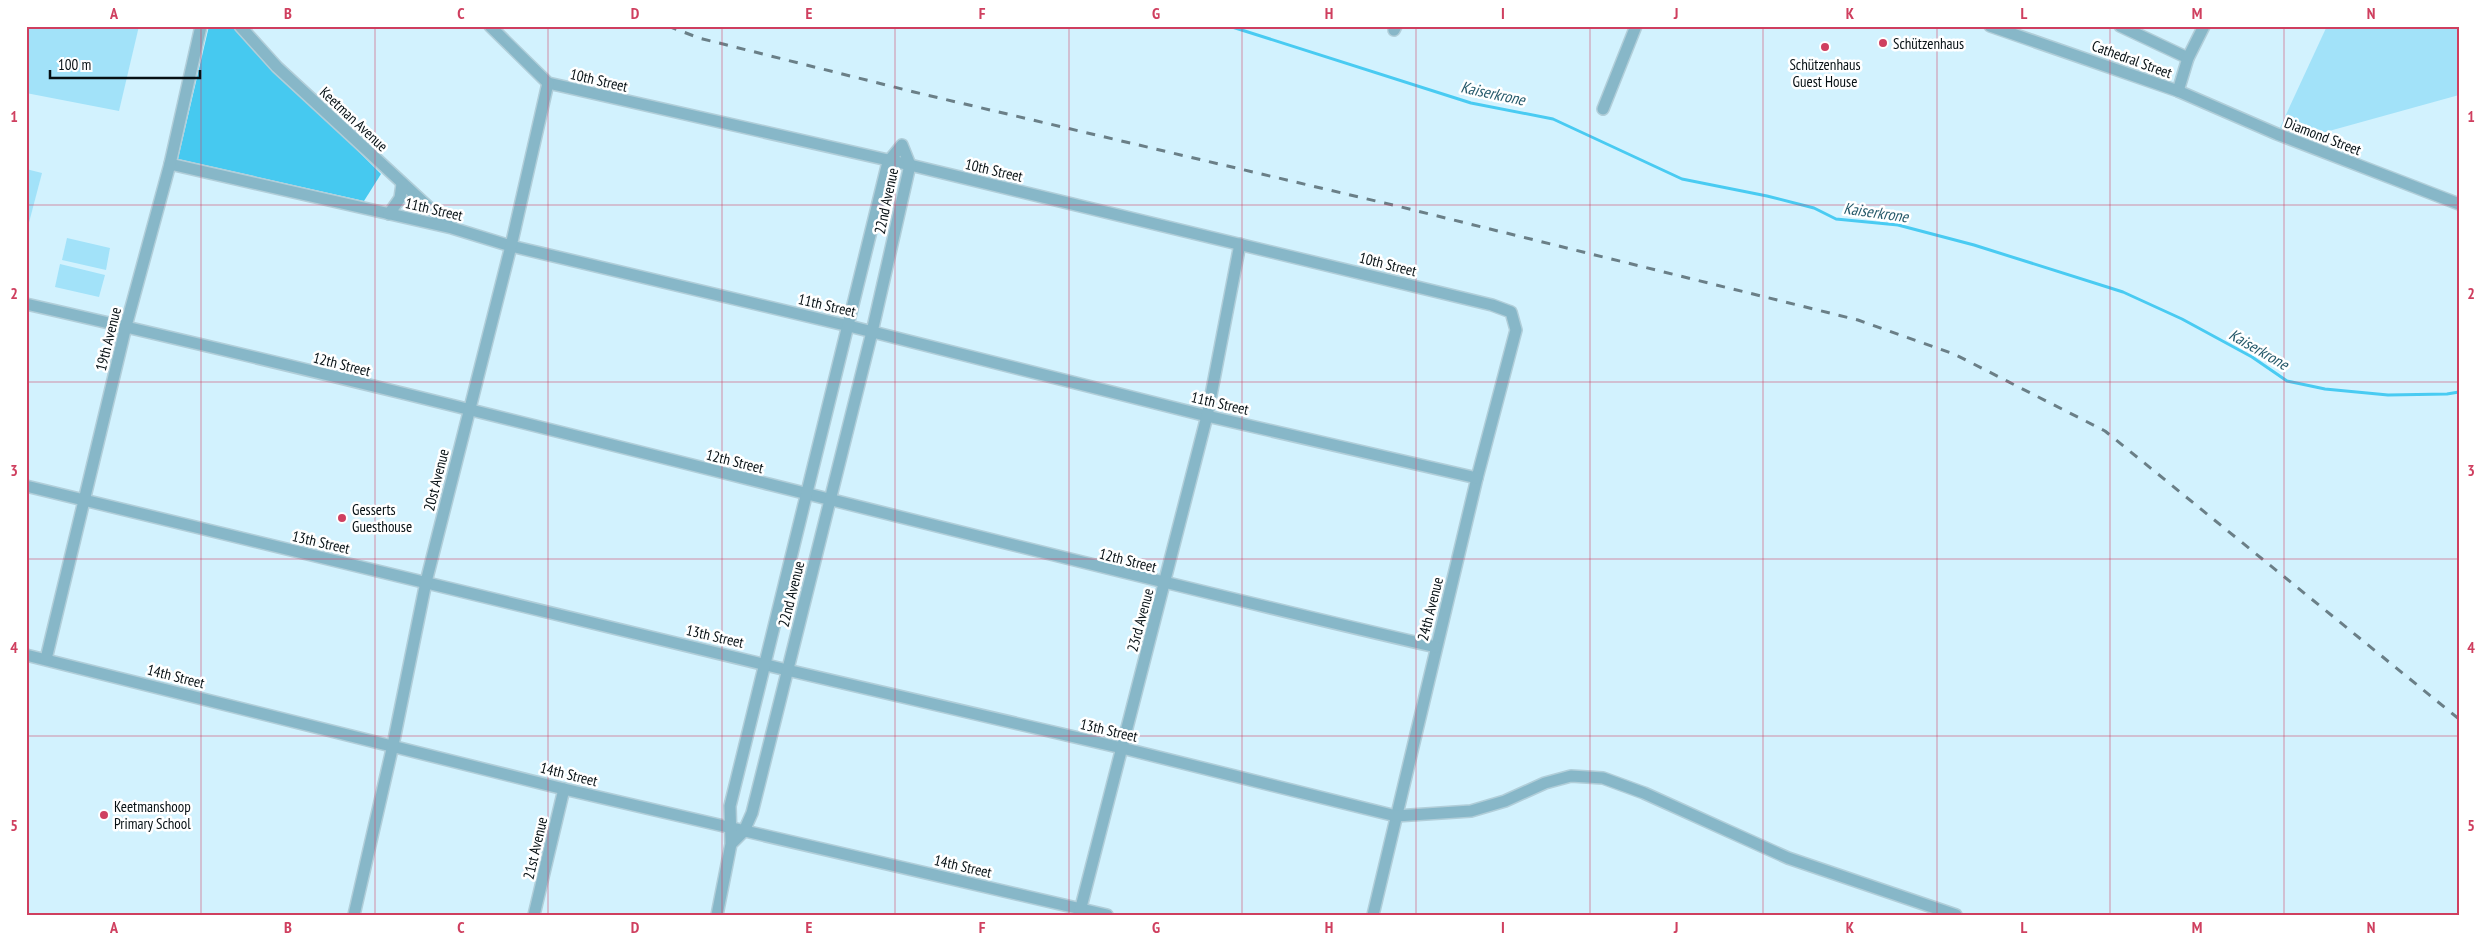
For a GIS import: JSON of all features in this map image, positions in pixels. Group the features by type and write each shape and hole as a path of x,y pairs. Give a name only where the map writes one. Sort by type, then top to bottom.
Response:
{"street":[{"name":"19th Avenue","path":"46,659 126,326 170,164 200,26"},
{"name":"Keetman Avenue","path":"240,26 277,67 452,228"},
{"name":"10th Street","path":"490,26 548,83 888,162 910,165 1492,305 1511,312"},
{"path":"1603,109 1636,26"},
{"name":"Cathedral Street","path":"1990,26 2178,91"},
{"path":"2120,26 2188,58"},
{"path":"2178,91 2188,58 2204,26"},
{"name":"20st Avenue","path":"354,915 393,745 426,582 510,246 548,83"},
{"name":"Diamond Street","path":"2178,91 2285,137 2459,204"},
{"name":"22nd Avenue","path":"717,915 731,844 730,806 888,162 902,146 910,165 872,332 752,812 744,831 731,844"},
{"name":"11th Street","path":"170,164 452,228 510,246 849,326 1207,416 1477,478"},
{"path":"389,214 400,198 402,184"},
{"name":"23rd Avenue","path":"1080,912 1207,416 1240,244"},
{"name":"12th Street","path":"26,304 126,326 468,410 1165,584 1436,647"},
{"name":"24th Avenue","path":"1373,915 1477,478 1516,330 1511,312"},
{"name":"13th Street","path":"26,486 765,663 787,670 1122,748 1396,816 1471,811 1505,801 1545,783 1571,776 1603,778 1644,793 1788,858 1956,915"},
{"name":"14th Street","path":"26,654 564,789 730,827 1080,912 1107,915"},
{"name":"21st Avenue","path":"534,915 564,789"}],"shaded area":[{"path":"26,26 139,26 119,111 26,93"},
{"path":"209,26 233,26 381,174 364,201 178,159"},
{"path":"2327,26 2459,26 2459,95 2293,141 2277,134"},
{"path":"26,169 42,173 26,234"},
{"path":"67,238 110,248 106,270 62,260"},
{"path":"60,264 105,275 99,297 55,287"}],"waterway":[{"name":"Kaiserkrone","path":"1229,26 1471,103 1553,119 1682,179 1767,196 1814,208 1836,219 1898,225 1974,245 2123,292 2182,319 2252,357 2287,381 2325,389 2388,395 2459,392"}],"railway":[{"path":"668,26 699,38 914,92 1397,206 1858,320 1954,354 2105,431 2459,719"}],"place":[{"name":"Schützenhaus","path":"1883,43"},
{"name":"Schützenhaus Guest House","path":"1825,47"},
{"name":"Gesserts Guesthouse","path":"342,518"},
{"name":"Keetmanshoop Primary School","path":"104,815"}]}
